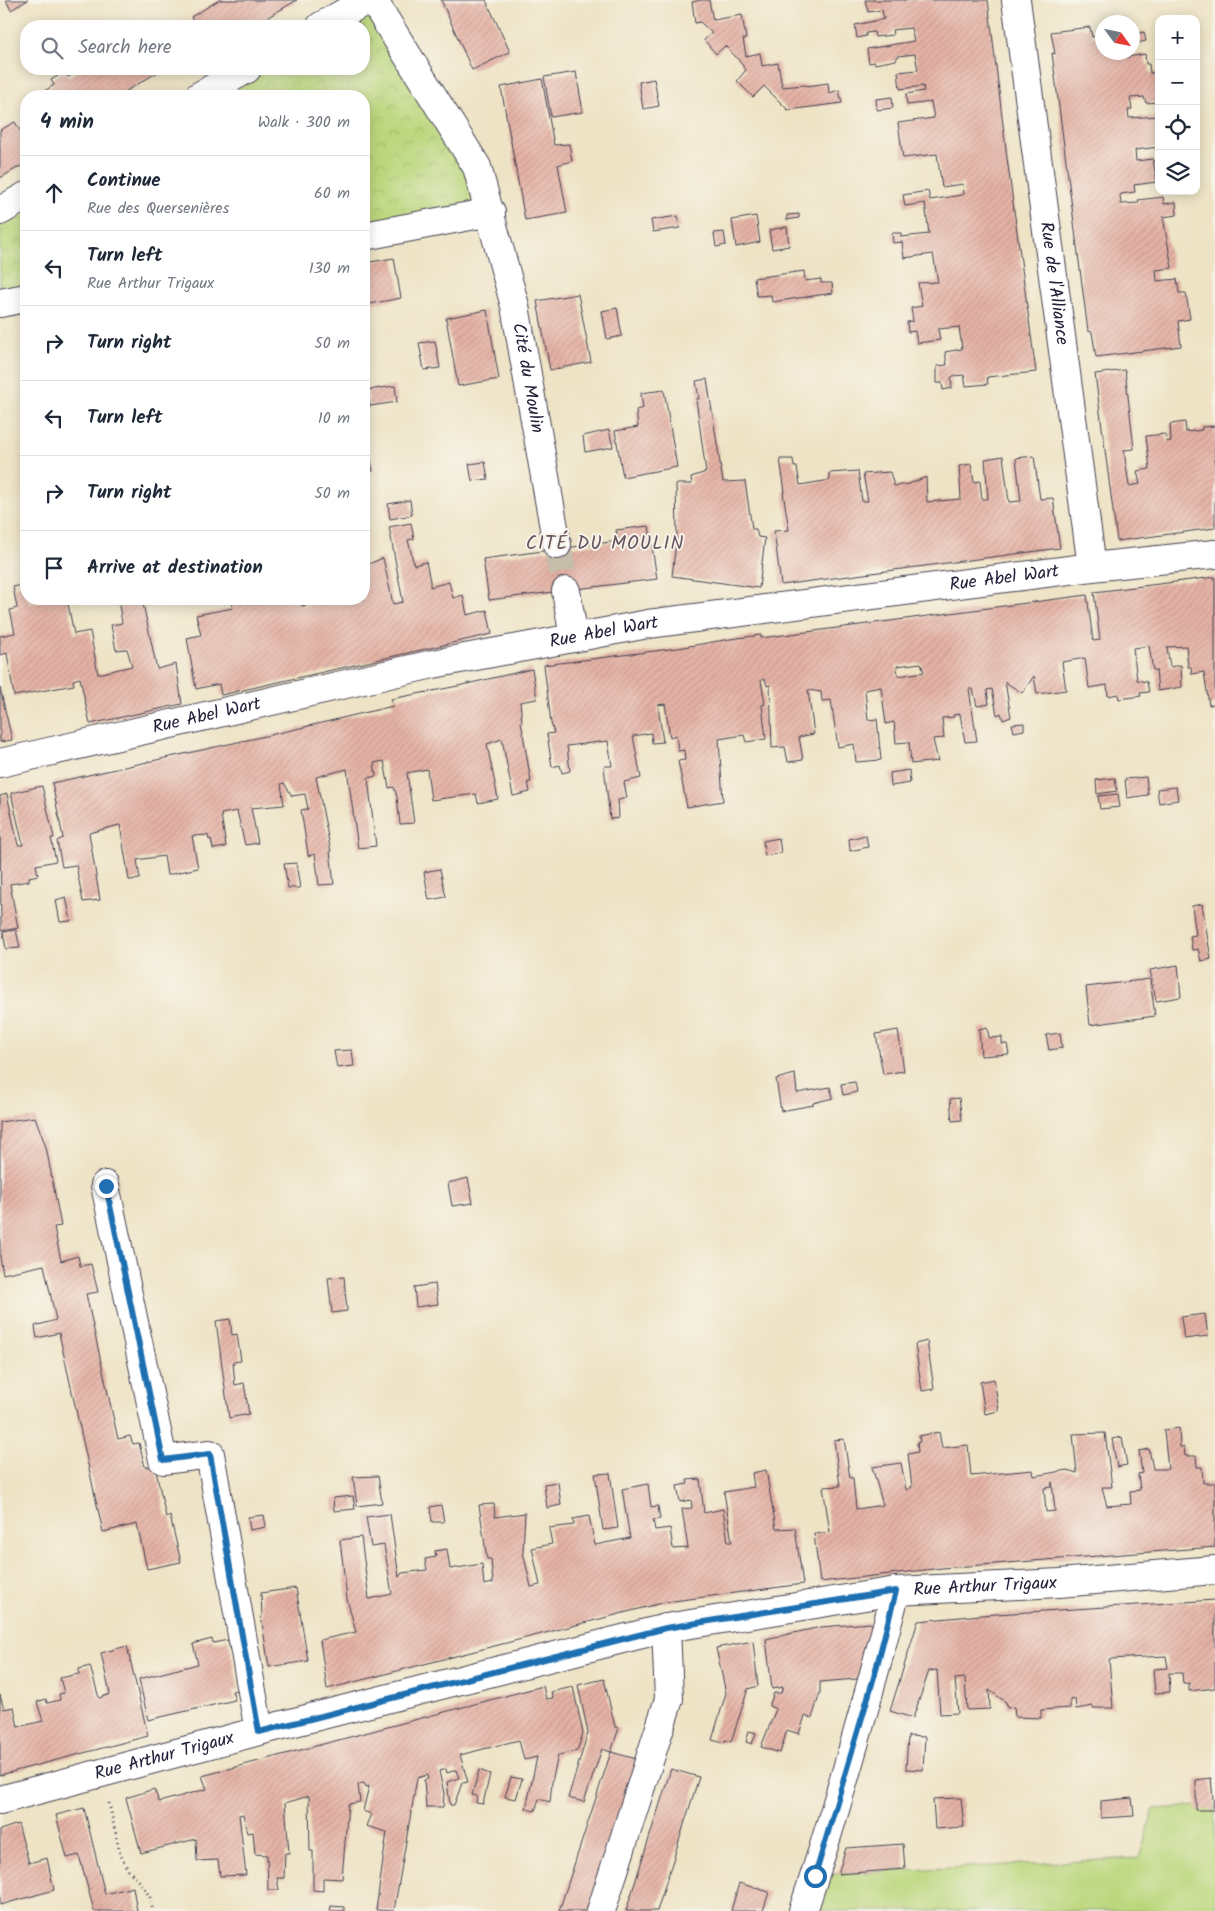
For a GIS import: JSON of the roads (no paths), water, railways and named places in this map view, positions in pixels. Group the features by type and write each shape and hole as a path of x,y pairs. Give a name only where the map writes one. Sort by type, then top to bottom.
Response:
{"street":[{"path":"332,20 367,0"},
{"name":"Cité du Moulin","path":"373,0 478,168 515,306 557,545"},
{"name":"Rue de l'Alliance","path":"1016,0 1092,567"},
{"path":"210,90 236,75"},
{"path":"0,211 20,199"},
{"path":"370,235 491,212"},
{"path":"0,303 20,299"},
{"name":"Rue Abel Wart","path":"0,763 433,664 648,624 1092,567 1215,554"},
{"path":"566,591 574,638"},
{"path":"106,1186 163,1460 210,1454 259,1732"},
{"name":"Rue Arthur Trigaux","path":"0,1800 666,1628 896,1591 1059,1583 1215,1570"},
{"path":"803,1911 874,1677 896,1591"},
{"path":"601,1911 669,1699 666,1628"}],"tunnel":[{"path":"557,545 566,591"}],"district":[{"name":"CITÉ DU MOULIN","path":"605,544"}]}
